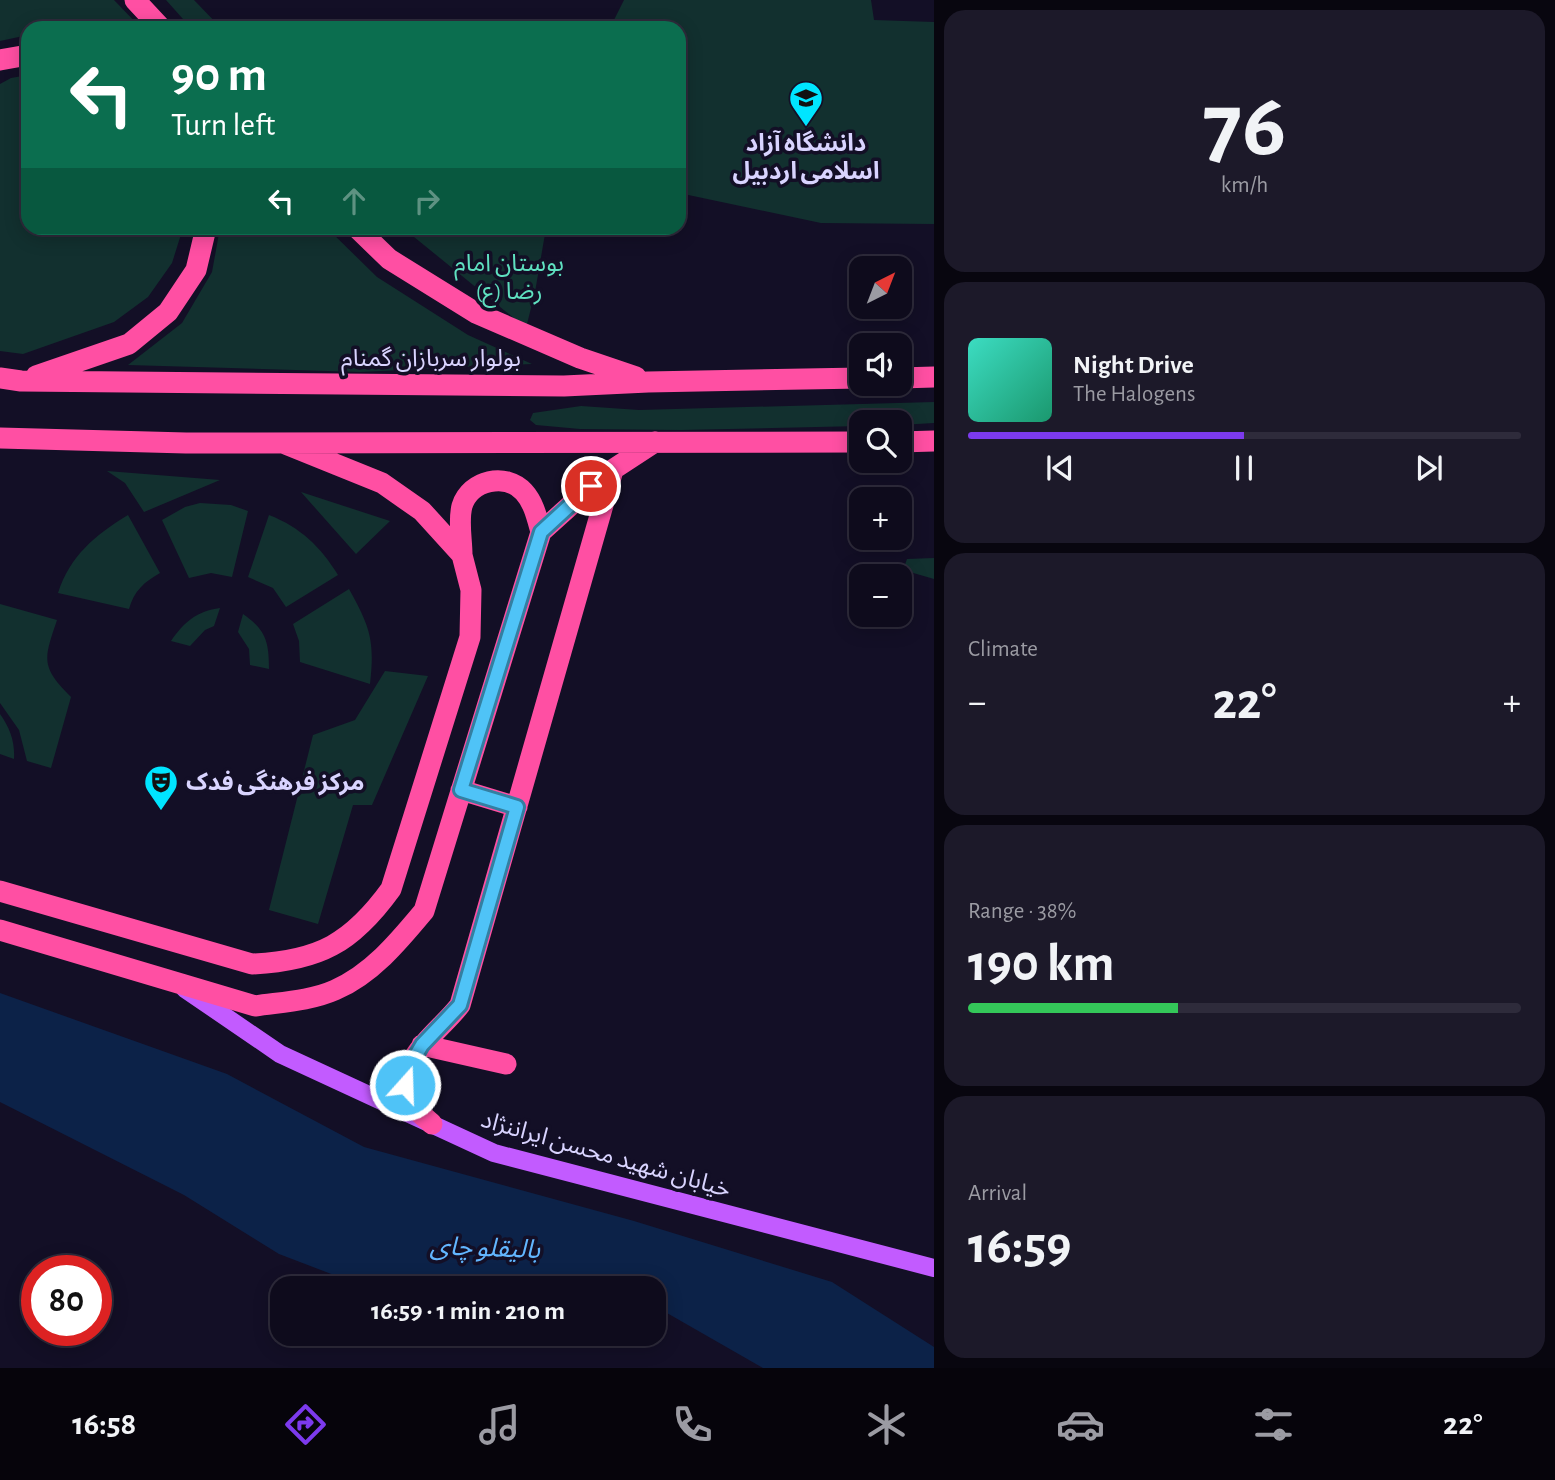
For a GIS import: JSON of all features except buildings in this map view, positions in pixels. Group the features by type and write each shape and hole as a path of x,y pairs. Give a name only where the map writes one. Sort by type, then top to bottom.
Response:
{"highway":[{"path":"135,0 154,21"},
{"path":"0,60 21,56"},
{"path":"10,379 128,344 168,312 196,270 204,235"},
{"path":"364,235 389,258 476,313 580,358 648,382"},
{"path":"912,377 934,377"},
{"name":"بولوار سربازان گمنام","path":"10,379 550,386 849,378"},
{"path":"0,438 186,443 849,442"},
{"path":"912,442 934,441"},
{"path":"0,930 255,1006 299,1000 335,990 361,975 394,946 424,911 541,532 569,505 613,470 655,442"},
{"path":"283,443 382,483 422,510 462,555"},
{"path":"432,1124 412,1105 405,1085 409,1067 422,1045 460,1005 613,470"},
{"path":"0,891 252,964 277,963 326,951 372,916 391,889 470,637 471,590 462,555 463,503 468,494 487,481 511,482 522,489 530,499 541,532"},
{"path":"461,790 517,807"},
{"path":"422,1045 506,1064"}],"main road":[{"name":"خیابان شهید محسن ایراننژاد","path":"173,981 280,1054 494,1153 934,1268"}],"green space":[{"path":"0,0 114,0 134,21 21,21 21,36 0,41"},
{"path":"166,0 194,0 214,21 185,21"},
{"path":"624,0 871,0 874,20 934,22 934,224 821,223 686,194 686,21 614,21"},
{"path":"21,76 21,235 181,235 172,263 148,297 114,322 23,354 0,351 0,84"},
{"path":"219,235 334,235 377,277 468,335 532,364 360,372 128,365 182,323 212,272"},
{"name":"بوستان امام رضا (ع)","path":"412,235 545,235 526,328"},
{"path":"934,402 934,423 912,424 912,410 849,410 849,426 580,429 536,425 530,420 533,413 581,406 639,410"},
{"path":"107,471 220,480 144,512 125,483"},
{"path":"301,492 390,521 356,554"},
{"path":"200,503 231,505 248,511 232,577 211,573 189,578 162,520 185,507"},
{"path":"128,515 160,573 140,588 129,609 58,593 69,568 85,548 105,530"},
{"path":"269,515 290,525 309,539 338,575 286,607 273,588 248,577"},
{"path":"934,558 934,579 912,573 912,564 905,564 907,559"},
{"path":"349,589 369,634 372,656 370,684 300,662 299,641 293,624"},
{"path":"0,604 57,620 49,644 47,662 54,677 71,697 51,768 27,761 19,730 0,703"},
{"path":"220,608 214,626 205,630 190,646 171,641 192,618"},
{"path":"243,614 265,637 269,669 250,665 249,649 238,632"},
{"path":"385,671 428,676 372,805 353,805 318,924 269,910 313,735 355,720"},
{"path":"0,714 11,735 14,759 0,754"}],"water":[{"name":"بالیقلو چای","path":"0,993 227,1074 364,1147 634,1221 832,1282 934,1347 934,1368 763,1368 666,1312 666,1276 337,1276 279,1254 184,1195 0,1102"}],"place":[{"name":"دانشگاه آزاد اسلامی اردبیل","path":"806,128"},
{"name":"مرکز فرهنگی فدک","path":"161,812"}],"route":[{"path":"405,1085 409,1067 422,1045 460,1005 517,807 461,790 522,590 541,532 591,486"}]}
